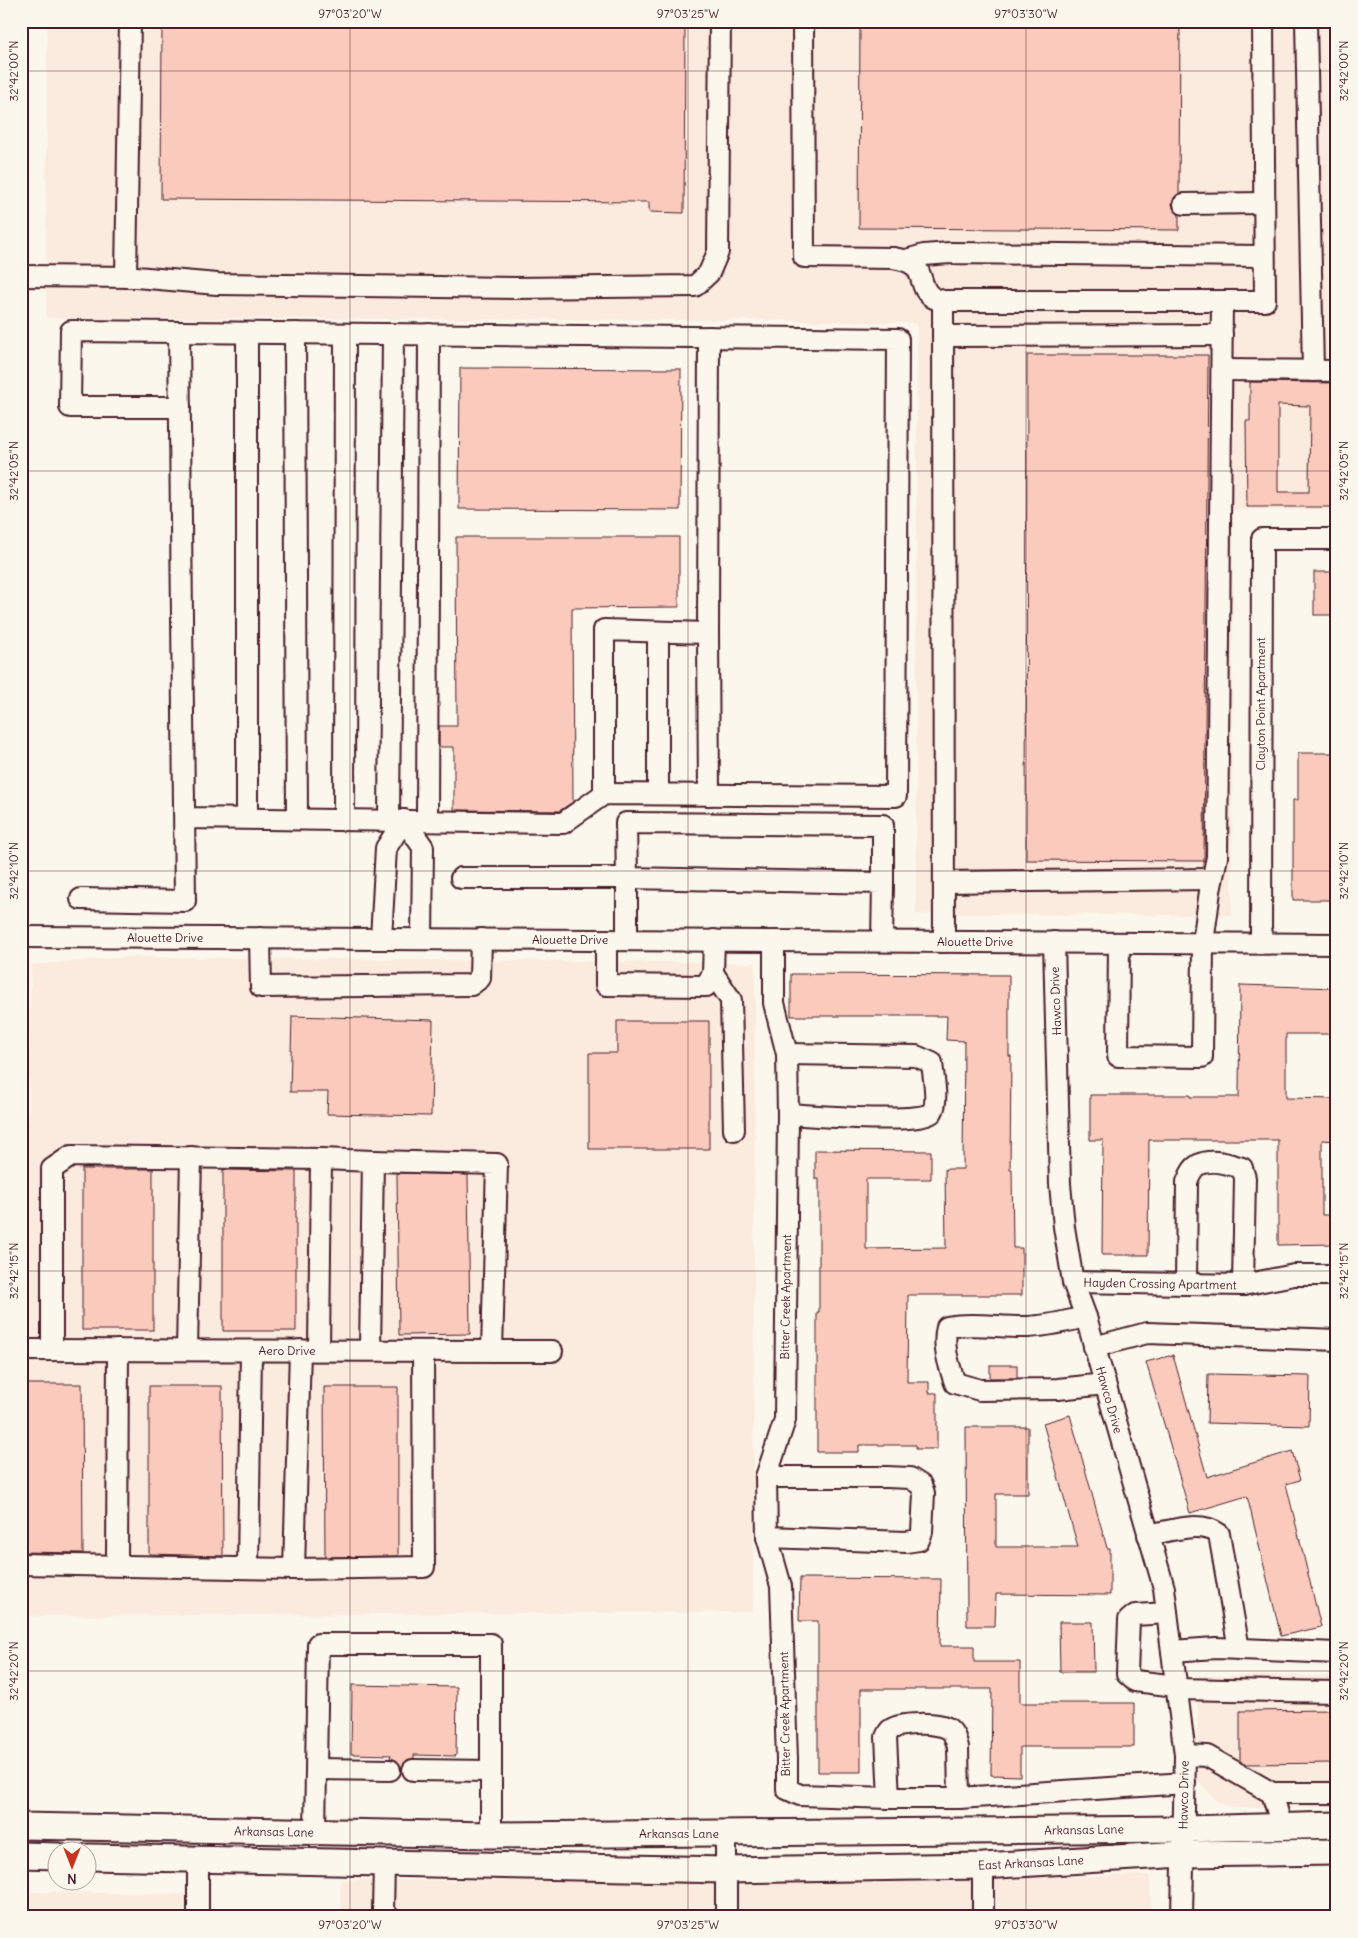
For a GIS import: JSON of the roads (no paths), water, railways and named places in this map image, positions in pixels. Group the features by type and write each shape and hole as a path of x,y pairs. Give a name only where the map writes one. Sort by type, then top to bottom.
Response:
{"main road":[{"name":"Arkansas Lane","path":"21,1826 491,1835 1184,1829 1337,1825"},
{"name":"East Arkansas Lane","path":"726,1870 983,1866 1183,1854 1337,1852"},
{"path":"21,1855 48,1856"},
{"path":"98,1857 384,1865 726,1870"}],"street":[{"path":"126,277 130,21"},
{"path":"21,276 126,277 237,285 515,288 695,286 709,273 718,252 720,21"},
{"path":"803,21 804,257 893,258 906,260 924,255 950,253 1264,256"},
{"path":"906,260 922,276 925,288 932,297 943,300 1265,301 1264,21"},
{"path":"1306,21 1313,371"},
{"path":"1184,204 1264,203"},
{"path":"943,300 944,942"},
{"path":"1119,943 1118,1056 1202,1057 1203,943 1217,857 1222,301"},
{"path":"180,407 70,407 71,331 898,338 896,796 604,794 563,823 185,818"},
{"path":"81,899 185,901 179,332"},
{"path":"247,333 247,818"},
{"path":"295,333 297,819"},
{"path":"344,819 345,334"},
{"path":"381,939 386,848 396,820 393,334"},
{"path":"427,820 429,334"},
{"path":"943,336 1222,335"},
{"path":"709,337 709,794"},
{"path":"1222,370 1337,371"},
{"name":"Clayton Point Apartment","path":"1261,943 1262,539 1337,538"},
{"path":"604,794 604,630 708,633"},
{"path":"658,632 658,794"},
{"path":"396,820 423,847 422,939"},
{"path":"627,940 626,823 883,825 882,941"},
{"path":"461,878 627,878 883,883"},
{"path":"944,882 1212,880"},
{"name":"Alouette Drive","path":"21,937 1337,944"},
{"path":"260,938 261,987 471,984 480,978 481,939"},
{"path":"606,940 606,985 706,986 712,973 714,940"},
{"name":"Bitter Creek Apartment","path":"774,941 774,1003 787,1054 785,1420 766,1476 767,1537 781,1586 787,1759 786,1789 800,1795 959,1798 1186,1782"},
{"name":"Hawco Drive","path":"1054,942 1060,1184 1064,1227 1073,1282 1086,1317 1164,1588 1186,1782 1182,1917"},
{"path":"712,973 730,1000 734,1130"},
{"path":"787,1054 916,1056 932,1063 934,1087 934,1106 932,1113 926,1117 906,1119 788,1114"},
{"path":"52,1350 52,1169 71,1156 321,1159 497,1164 492,1351"},
{"path":"187,1350 191,1157"},
{"path":"294,1569 321,1159"},
{"path":"370,1350 374,1161"},
{"path":"1186,1284 1187,1182 1192,1172 1199,1165 1218,1162 1242,1168 1245,1178 1243,1285"},
{"name":"Hayden Crossing Apartment","path":"1073,1282 1243,1285 1294,1275 1337,1276"},
{"path":"1086,1317 1028,1327 962,1324 947,1327 944,1336 947,1357 955,1383 980,1390 1058,1389 1105,1384"},
{"path":"1094,1347 1147,1333 1337,1340"},
{"name":"Aero Drive","path":"21,1350 552,1351"},
{"path":"117,1566 118,1350"},
{"path":"248,1568 251,1351"},
{"path":"21,1564 294,1569 424,1567 423,1351"},
{"path":"766,1476 887,1476 910,1478 921,1486 924,1493 922,1532 919,1540 906,1542 767,1537"},
{"path":"1148,1535 1200,1527 1212,1529 1219,1534 1238,1649"},
{"path":"1167,1613 1135,1615 1129,1620 1127,1674 1135,1681 1176,1687 1337,1692"},
{"path":"315,1833 318,1644 414,1643 491,1644 491,1835"},
{"path":"1172,1651 1216,1648 1337,1653"},
{"path":"889,1798 886,1737 891,1730 904,1725 936,1724 948,1728 956,1739 959,1798"},
{"path":"1184,1755 1207,1756 1272,1793 1337,1793"},
{"path":"316,1769 390,1770"},
{"path":"413,1770 491,1771"},
{"path":"1272,1793 1282,1827"},
{"path":"726,1833 726,1917"},
{"path":"198,1861 198,1917"},
{"path":"384,1865 383,1910 389,1917"},
{"path":"983,1866 983,1917"}]}
